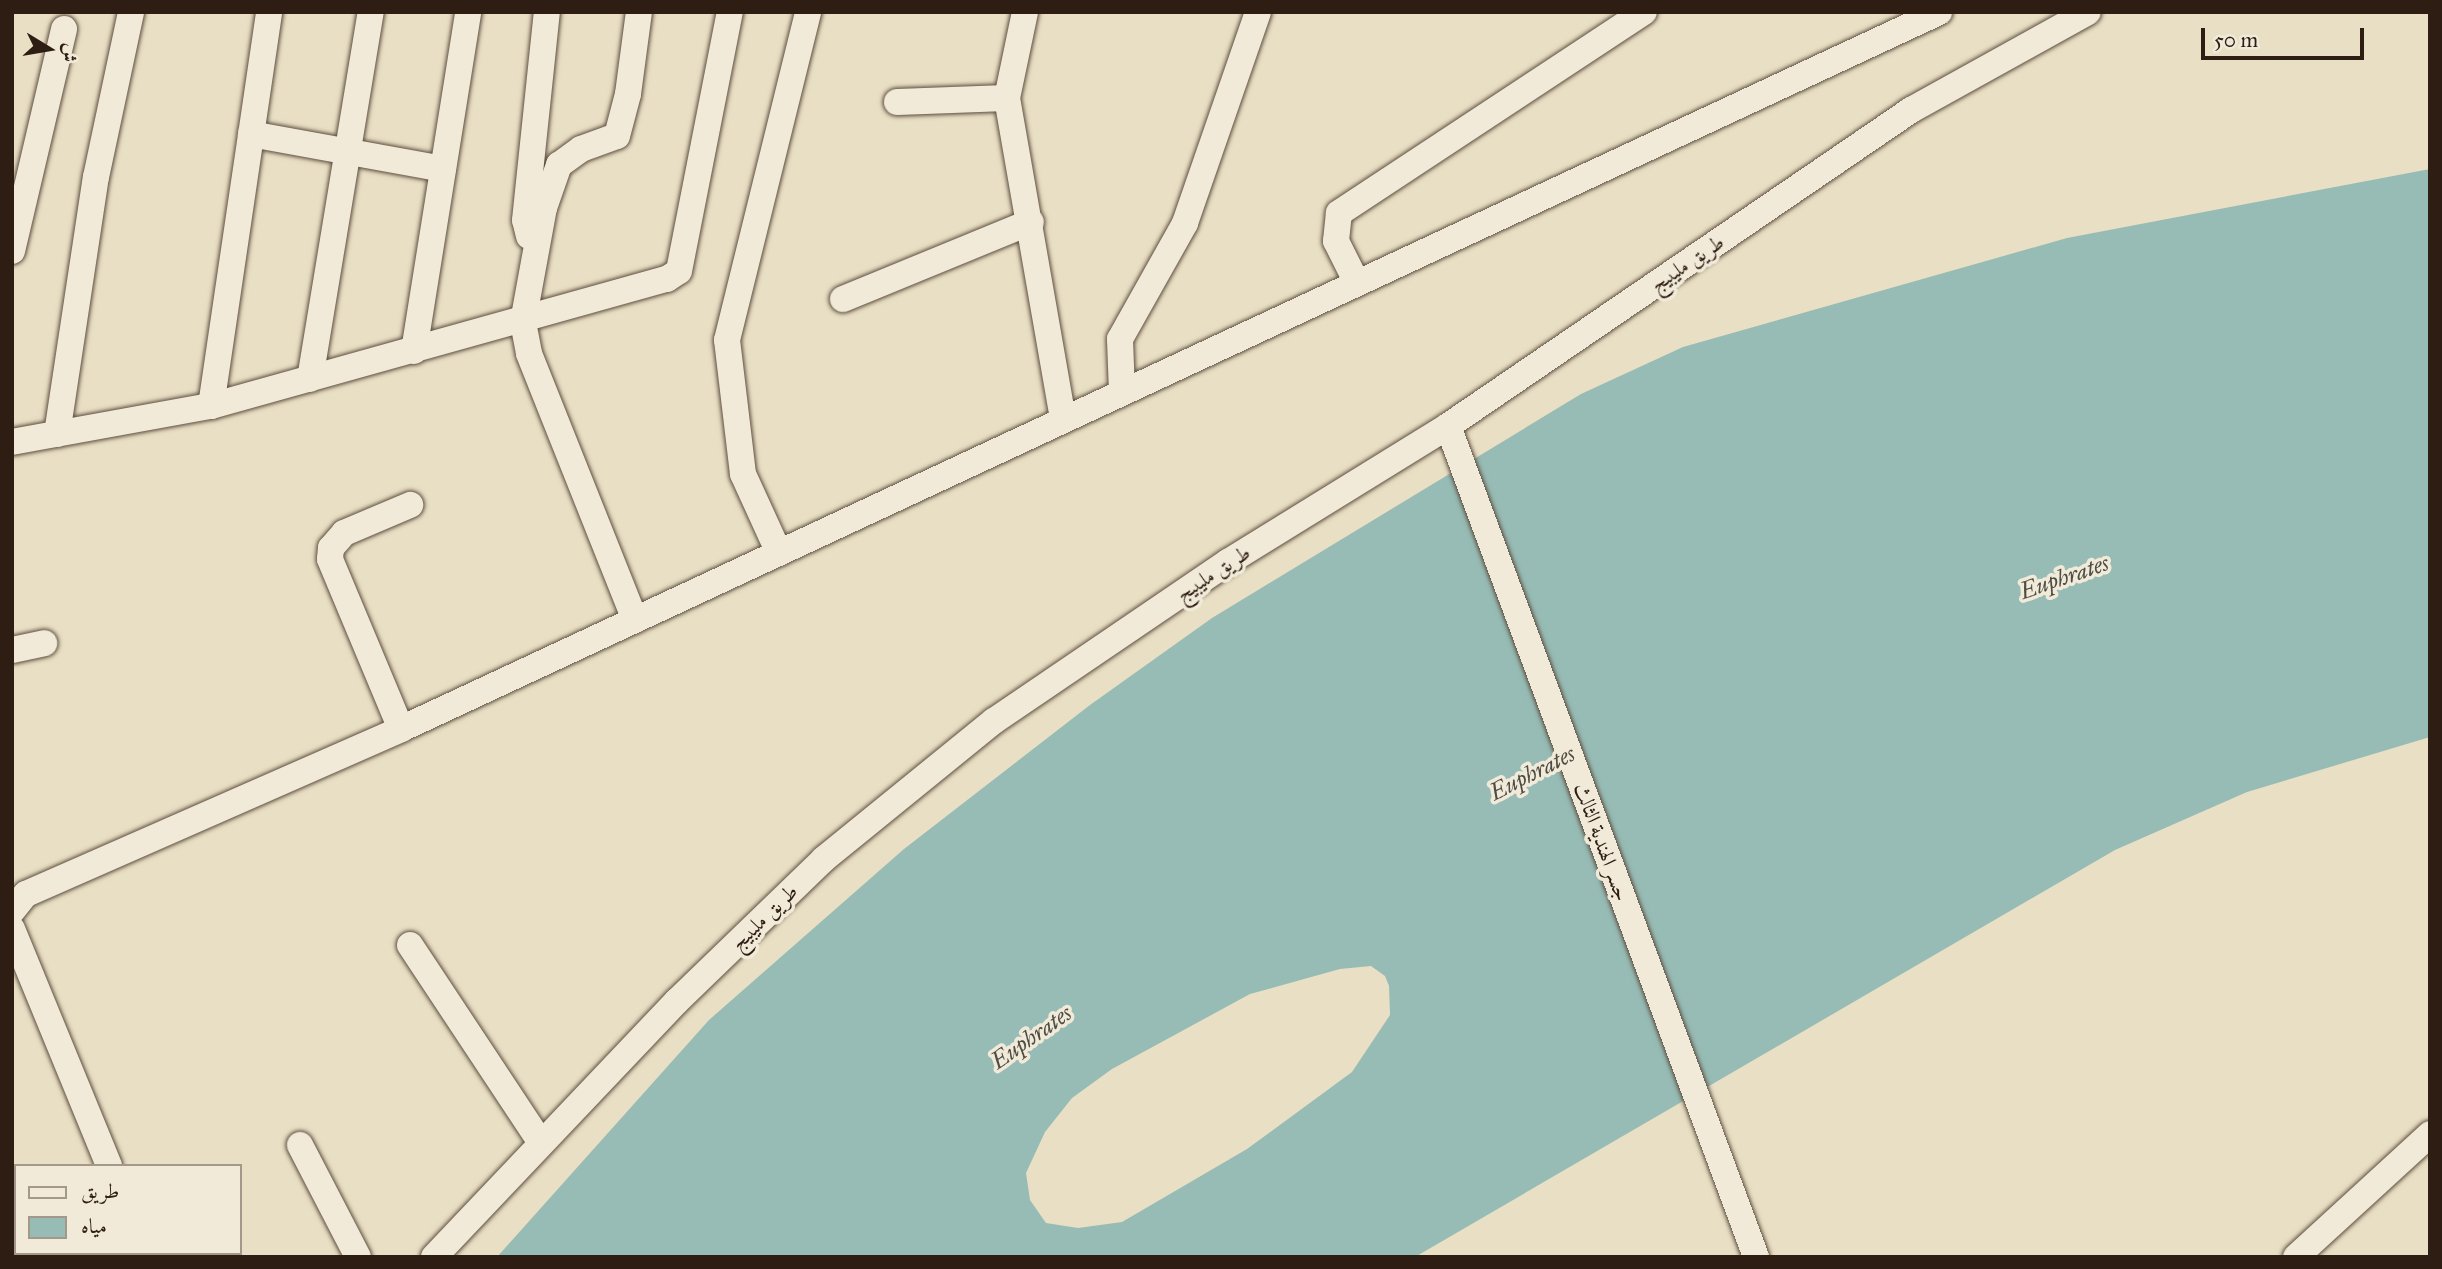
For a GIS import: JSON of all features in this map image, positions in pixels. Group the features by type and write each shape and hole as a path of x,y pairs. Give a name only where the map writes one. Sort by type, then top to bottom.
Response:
{"street":[{"path":"57,434 96,177 131,12"},
{"path":"211,406 269,12"},
{"path":"310,379 350,152 371,12"},
{"path":"414,351 468,12"},
{"path":"534,254 525,220 547,12"},
{"path":"635,620 529,353 523,322 534,254 559,165 581,149 617,136 628,94 639,12"},
{"path":"12,442 211,406 659,283 679,271 730,12"},
{"path":"779,552 743,474 727,340 808,12"},
{"path":"1025,12 1007,98 1031,222 1063,420"},
{"path":"1122,392 1120,339 1185,223 1258,12"},
{"path":"1357,283 1336,241 1339,213 1644,12"},
{"path":"12,911 26,894 401,729 1939,12"},
{"name":"طريق مليبيج","path":"434,1257 677,1001 824,859 994,721 1228,562 1448,426 1911,110 2088,12"},
{"path":"12,251 64,29"},
{"path":"897,102 1007,98"},
{"path":"251,134 443,169"},
{"path":"843,299 1031,222"},
{"name":"جسر الهندية الثالث","path":"1448,426 1756,1257"},
{"path":"401,729 330,559 331,548 344,533 410,506"},
{"path":"12,650 44,643"},
{"path":"12,929 21,986 100,1163"},
{"path":"410,945 541,1143"},
{"path":"300,1145 358,1257"},
{"path":"2296,1257 2427,1145"}],"water":[{"name":"Euphrates","path":"2430,169 2430,737 2247,792 2115,850 1415,1257 497,1257 709,1020 904,849 1090,705 1212,618 1581,394 1683,347 2067,238","holes":["1371,966 1385,976 1389,986 1390,1015 1352,1072 1247,1149 1122,1222 1078,1228 1046,1223 1030,1200 1026,1173 1045,1132 1072,1098 1112,1069 1250,994 1340,969"]}]}
